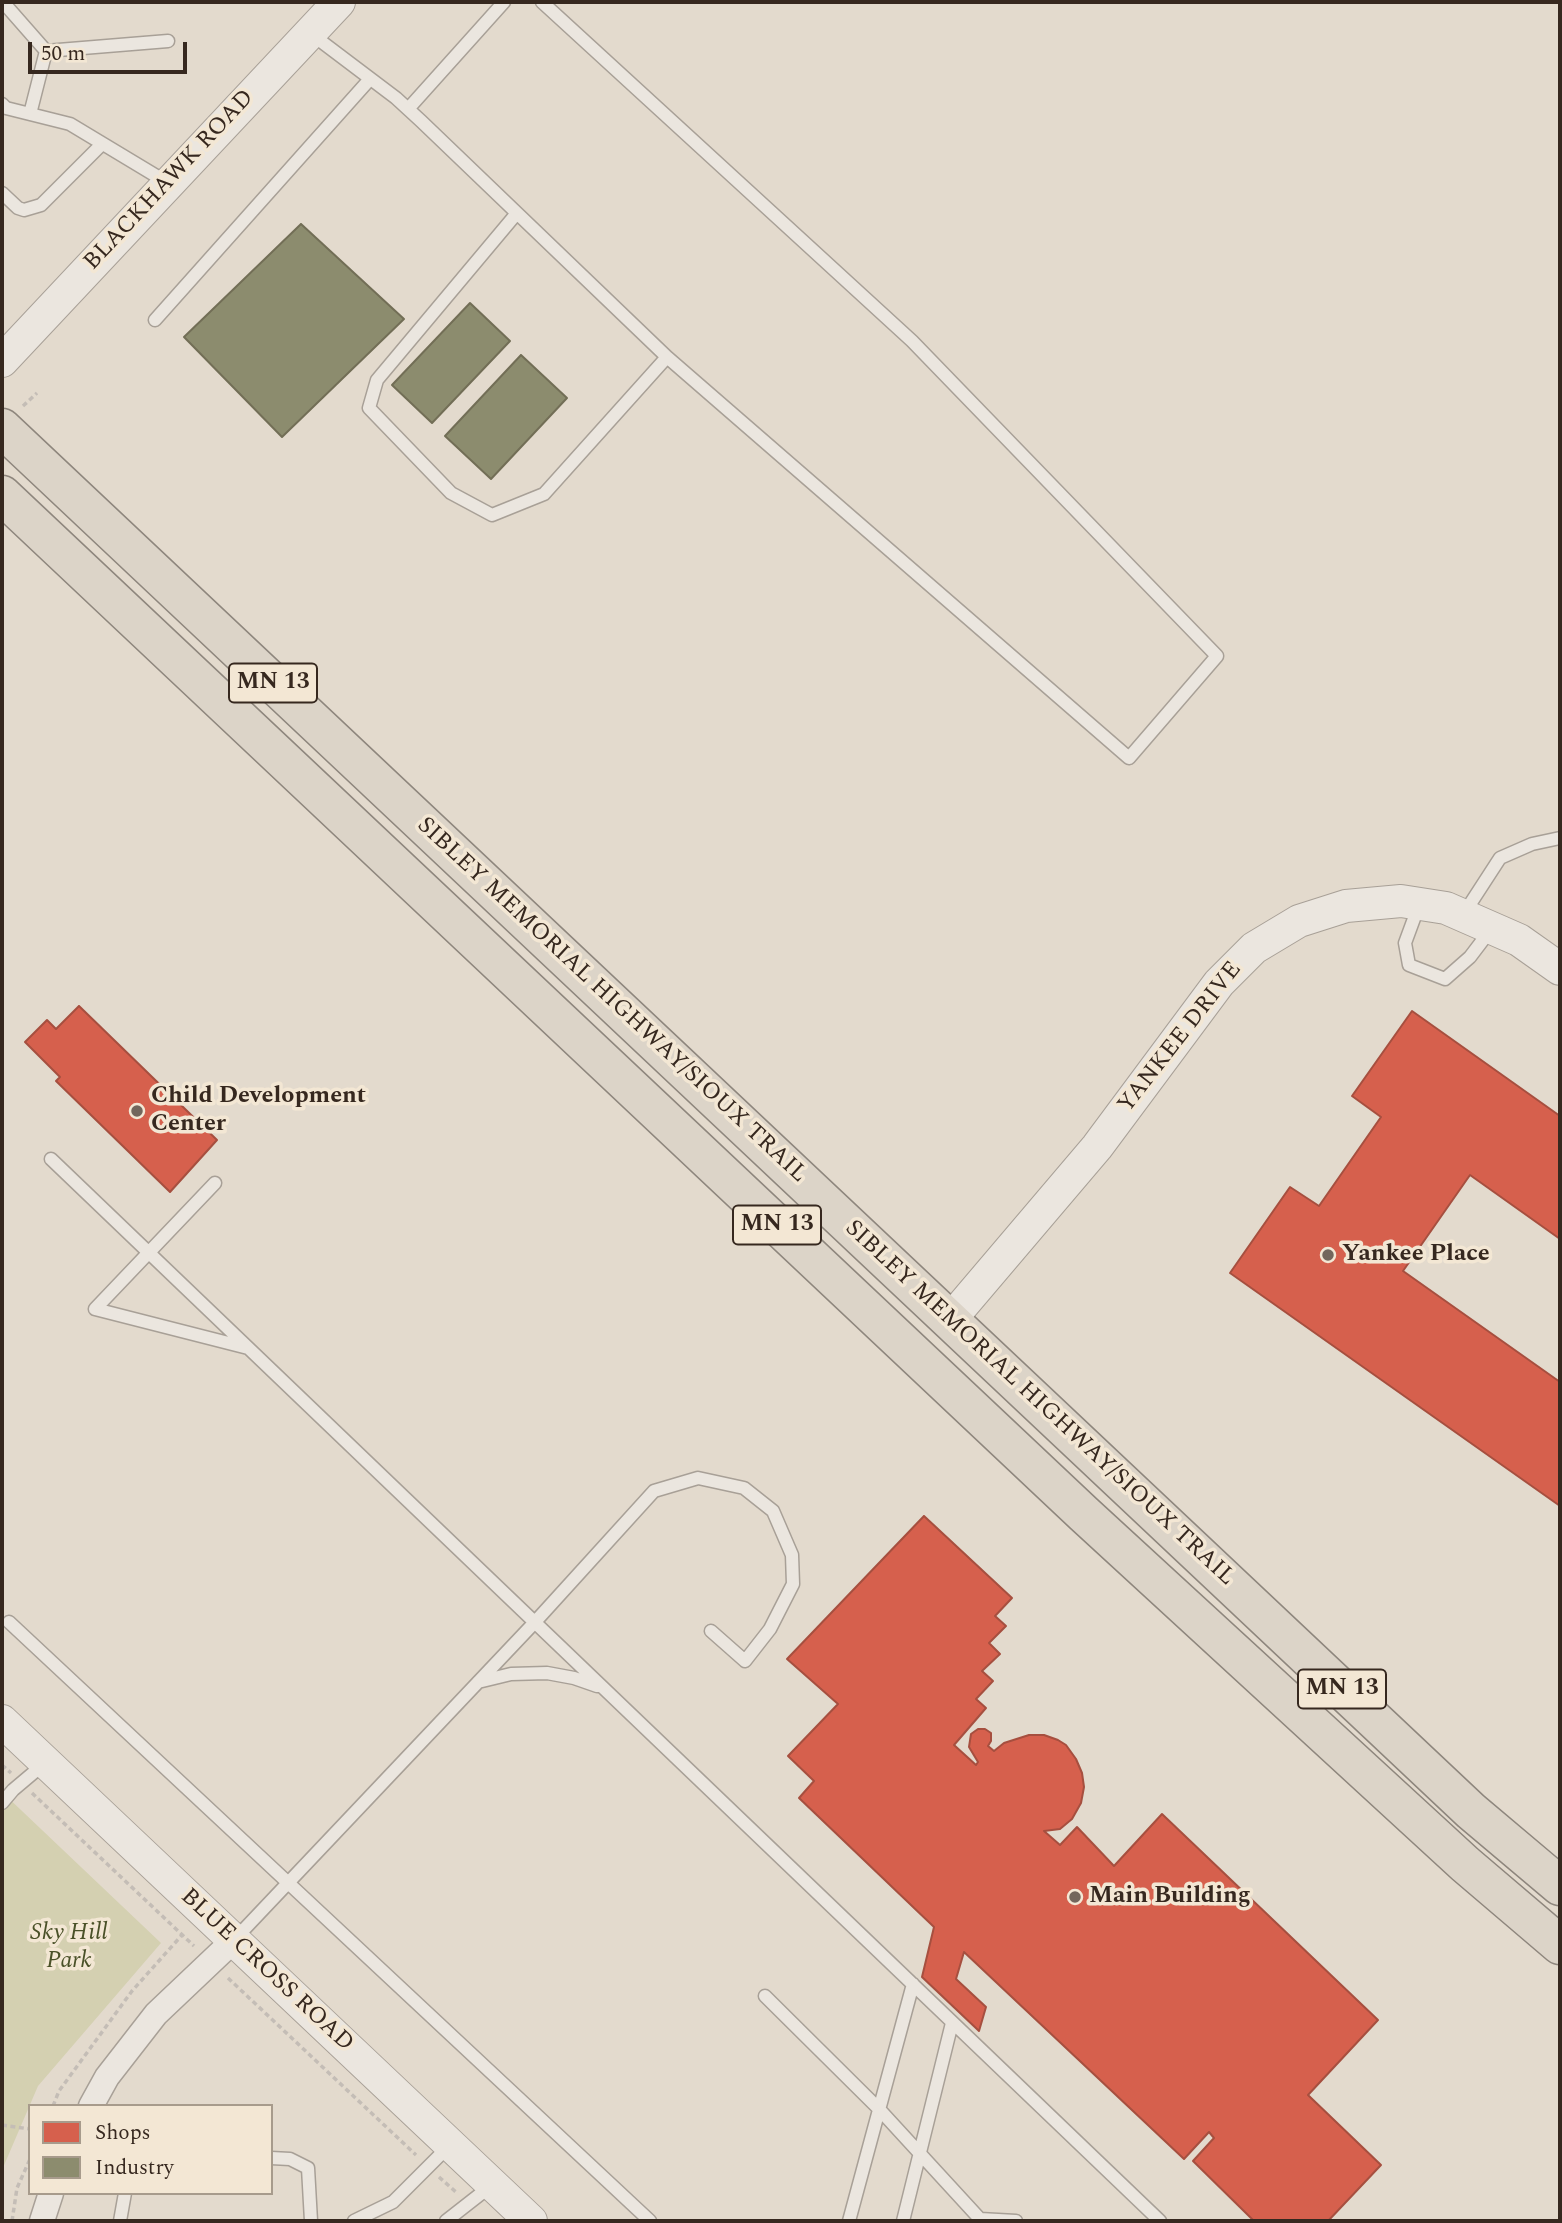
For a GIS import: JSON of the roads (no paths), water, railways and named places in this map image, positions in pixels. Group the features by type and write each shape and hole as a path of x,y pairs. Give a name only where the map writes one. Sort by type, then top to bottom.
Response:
{"highway":[{"name":"SIBLEY MEMORIAL HIGHWAY/SIOUX TRAIL","path":"2,428 1471,1811 1560,1886"},
{"name":"SIBLEY MEMORIAL HIGHWAY/SIOUX TRAIL","path":"2,495 1084,1514 1465,1864 1560,1945"}],"street":[{"name":"BLACKHAWK ROAD","path":"2,361 340,2"},
{"name":"YANKEE DRIVE","path":"950,1320 1097,1147 1219,983 1254,947 1299,921 1346,906 1401,901 1446,908 1518,940 1560,970"},
{"name":"BLUE CROSS ROAD","path":"2,1721 45,1762 222,1951 439,2156 493,2185 531,2221"},
{"path":"92,2104 107,2077 156,2014 222,1951"},
{"path":"42,2221 50,2195"}],"lane":[{"path":"3,2 46,51"},
{"path":"408,109 504,2"},
{"path":"310,33 408,109 667,357 1129,758 1217,656 912,341 542,2"},
{"path":"46,51 168,41"},
{"path":"30,114 46,51"},
{"path":"155,320 370,79"},
{"path":"2,104 6,108 71,124 169,183"},
{"path":"2,193 18,208 30,210 41,205 102,144"},
{"path":"517,213 377,380 369,408 451,494 492,515 544,494 667,357"},
{"path":"1463,915 1500,858 1532,844 1560,838"},
{"path":"1419,904 1405,943 1409,965 1445,979 1470,957 1492,928"},
{"path":"51,1159 1160,2221"},
{"path":"215,1183 95,1309 248,1348"},
{"path":"222,1951 535,1622 654,1491 698,1478 744,1488 773,1511 792,1555 793,1584 770,1629 745,1661 711,1631"},
{"path":"9,1622 650,2221"},
{"path":"478,1682 511,1674 547,1673 602,1687"},
{"path":"2,1803 45,1762"},
{"path":"849,2221 913,1984"},
{"path":"765,1996 879,2109 981,2219 1016,2221"},
{"path":"903,2221 952,2023"},
{"path":"354,2221 393,2203 439,2156"},
{"path":"273,2158 290,2159 308,2168 311,2221"},
{"path":"446,2221 493,2185"},
{"path":"120,2221 125,2195"}],"place":[{"name":"Child Development Center","path":"137,1111"},
{"name":"Yankee Place","path":"1328,1255"},
{"name":"Main Building","path":"1075,1897"}],"park label":[{"name":"Sky Hill Park","path":"69,1948"}]}
